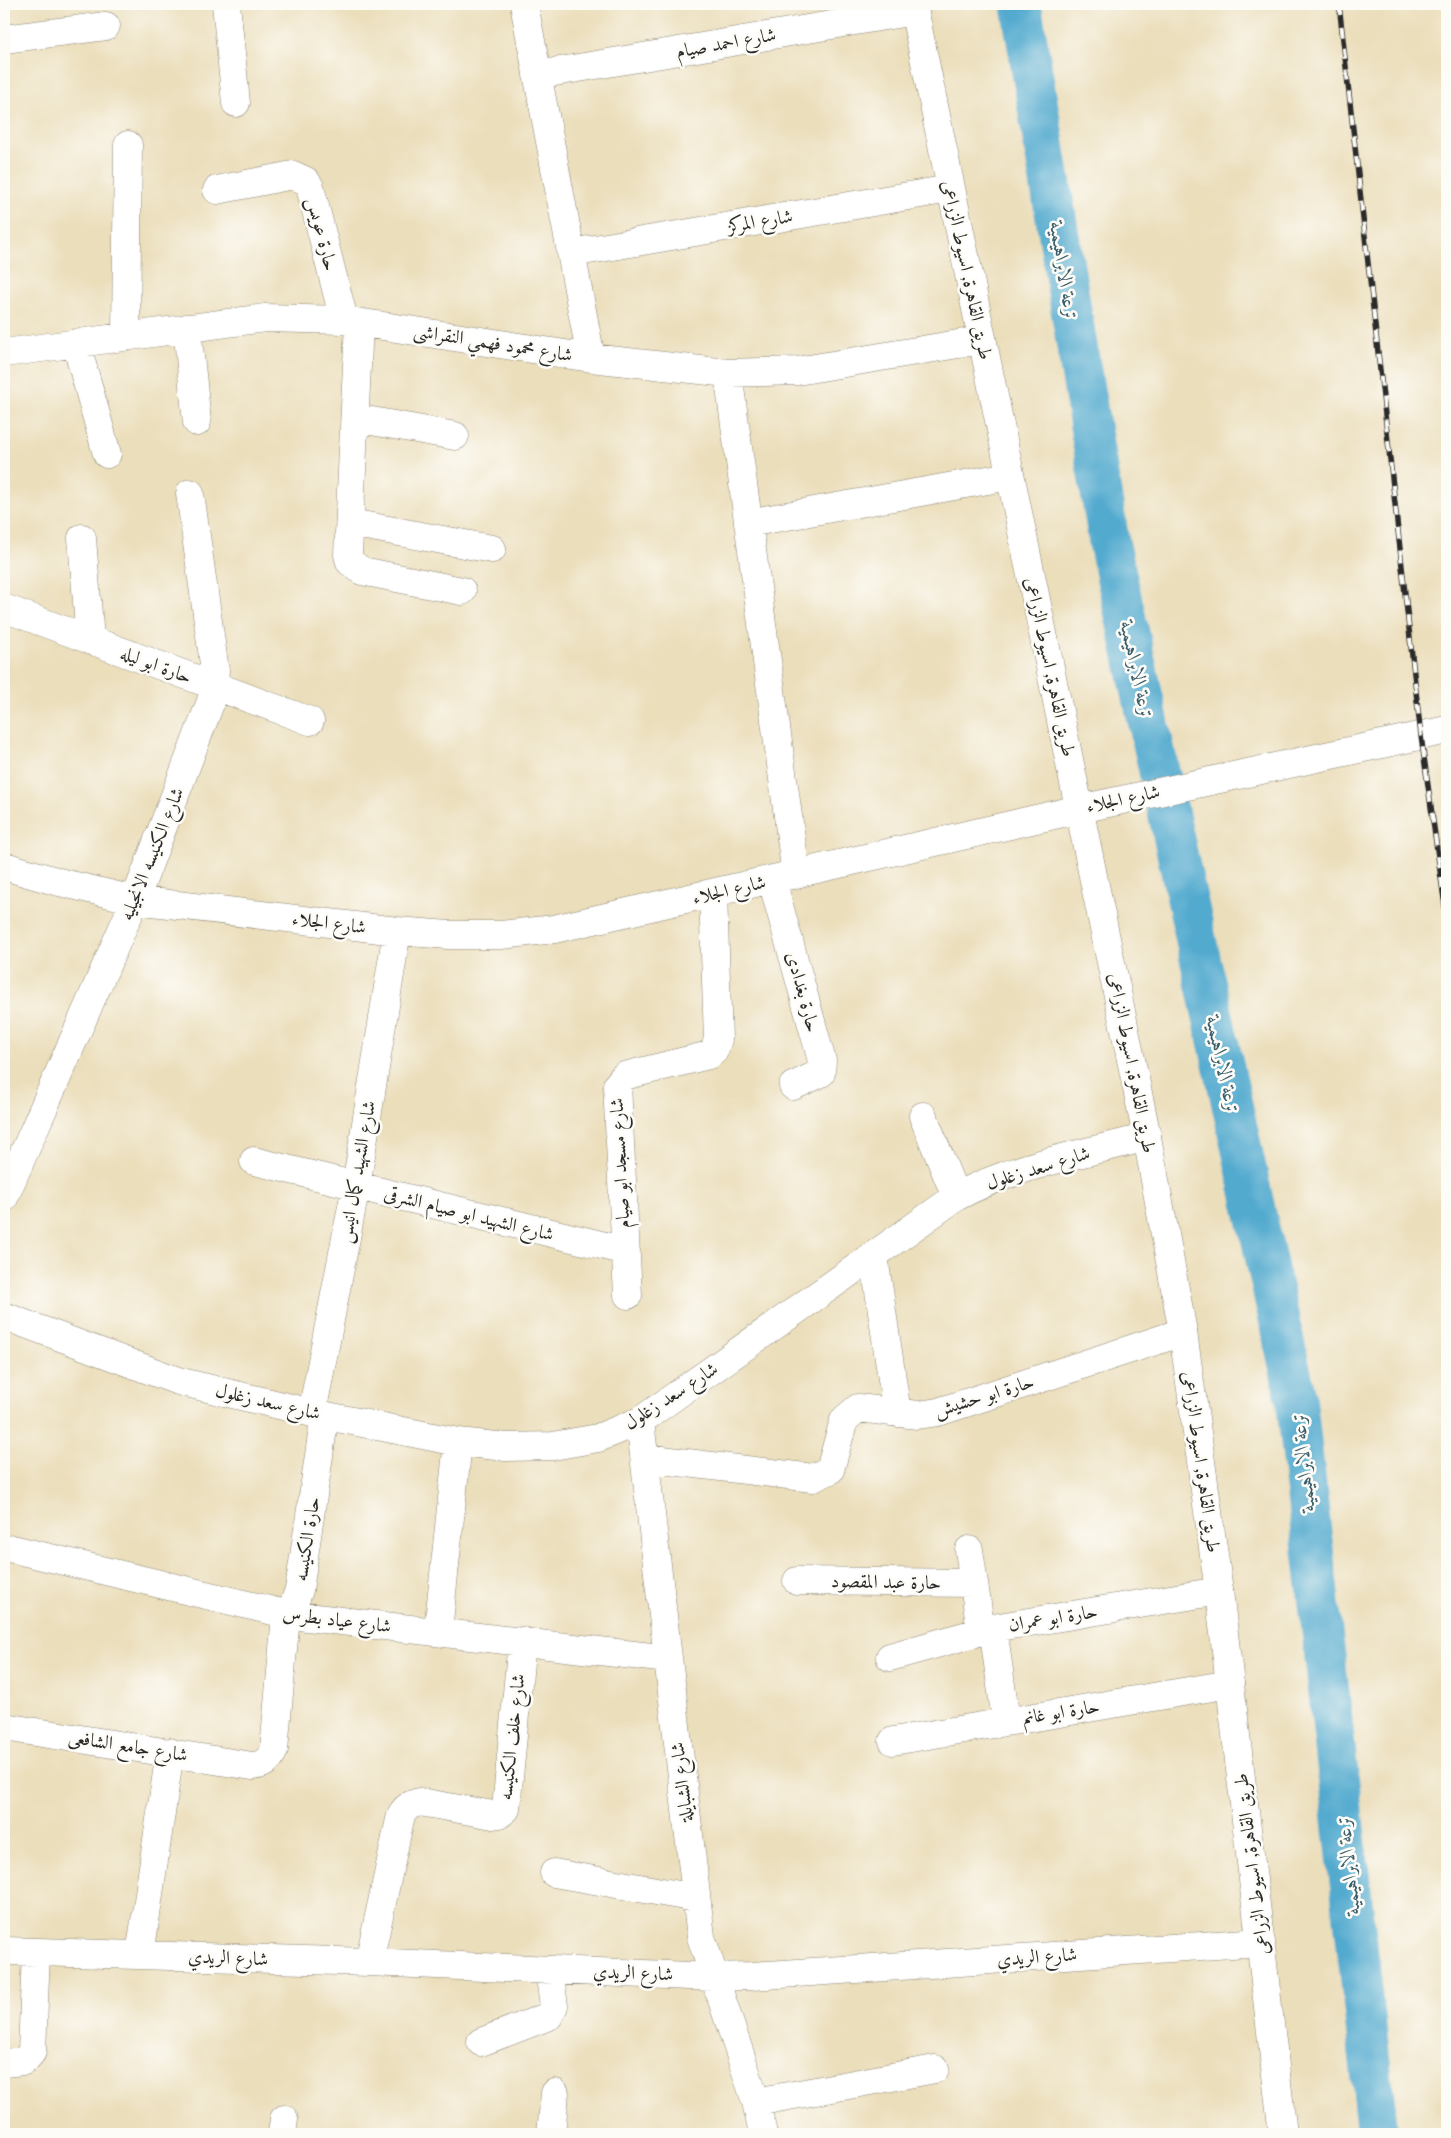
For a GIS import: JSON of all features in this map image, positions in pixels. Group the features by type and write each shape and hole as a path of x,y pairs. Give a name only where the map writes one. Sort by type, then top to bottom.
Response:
{"main road":[{"path":"226,4 236,103"},
{"path":"524,4 590,358"},
{"name":"شارع احمد صيام","path":"538,75 914,8"},
{"name":"طريق القاهرة, اسيوط الزراعى","path":"914,8 1147,1136 1182,1332 1230,1684 1283,2134"},
{"path":"4,39 106,26"},
{"path":"126,336 128,145"},
{"name":"حارة عويس","path":"217,190 293,175 306,181 310,187 352,321 355,418 348,555 350,562 362,572 462,591"},
{"name":"شارع المركز","path":"570,253 950,189"},
{"name":"شارع محمود فهمي النقراشى","path":"4,353 264,318 352,321 590,358 728,373 797,371 982,340"},
{"path":"187,328 197,422"},
{"path":"76,343 107,454"},
{"path":"728,373 748,523 784,877"},
{"path":"355,418 455,436"},
{"path":"748,523 1010,476"},
{"name":"شارع الكنيسه الانجيليه","path":"4,1198 135,900 207,716 214,686 213,655 190,493"},
{"path":"350,522 492,549"},
{"path":"82,538 90,640"},
{"name":"حارة ابو ليله","path":"4,608 310,721"},
{"name":"شارع الجلاء","path":"4,866 59,882 135,900 397,931 449,935 493,935 554,929 1080,809 1447,730"},
{"name":"حارة بغدادى","path":"784,877 822,1062 822,1073 793,1086"},
{"name":"شارع مسجد ابو صيام","path":"628,1294 617,1085 624,1076 709,1055 714,1051 718,1038 713,894"},
{"name":"شارع الشهيد كمال انيس","path":"319,1414 397,931"},
{"path":"923,1116 956,1197"},
{"name":"شارع سعد زغلول","path":"4,1316 178,1381 319,1414 458,1442 506,1447 552,1446 598,1438 640,1421 956,1197 1011,1173 1147,1136"},
{"name":"شارع الشهيد ابو صيام الشرقى","path":"254,1161 626,1251"},
{"path":"874,1256 897,1413"},
{"name":"حارة ابو حشيش","path":"645,1458 813,1478 830,1470 844,1420 849,1413 858,1408 918,1415 938,1412 1182,1332"},
{"name":"حارة الكنيسه","path":"252,1766 262,1765 270,1759 274,1750 283,1641 285,1627 299,1590 319,1414"},
{"name":"شارع الشبايلة","path":"640,1421 700,1937 756,2102 763,2134"},
{"path":"438,1632 458,1442"},
{"name":"شارع عياد بطرس","path":"13,1550 290,1615 668,1659"},
{"path":"969,1550 974,1583 987,1630 1006,1721"},
{"name":"حارة عبد المقصود","path":"797,1581 974,1583"},
{"name":"حارة ابو عمران","path":"890,1657 987,1630 1218,1591"},
{"name":"شارع خلف الكنيسه","path":"369,1962 401,1815 405,1808 412,1803 420,1802 493,1815 500,1814 506,1809 522,1641"},
{"name":"حارة ابو غانم","path":"893,1741 1230,1684"},
{"name":"شارع جامع الشافعى","path":"4,1727 252,1766"},
{"path":"140,1955 170,1752"},
{"path":"554,1873 696,1898"},
{"name":"شارع الريدي","path":"4,1951 369,1962 712,1977 1261,1942"},
{"path":"4,2063 24,2061 32,2052 36,1952"},
{"path":"481,2042 549,2016 554,2006 549,1970"},
{"path":"756,2102 935,2069"},
{"path":"551,2134 555,2093"}],"waterway":[{"name":"ترعة الابراهيمية","path":"1021,4 1109,542 1296,1397 1378,2134"}],"railway":[{"path":"1339,4 1421,736 1447,920"}]}
